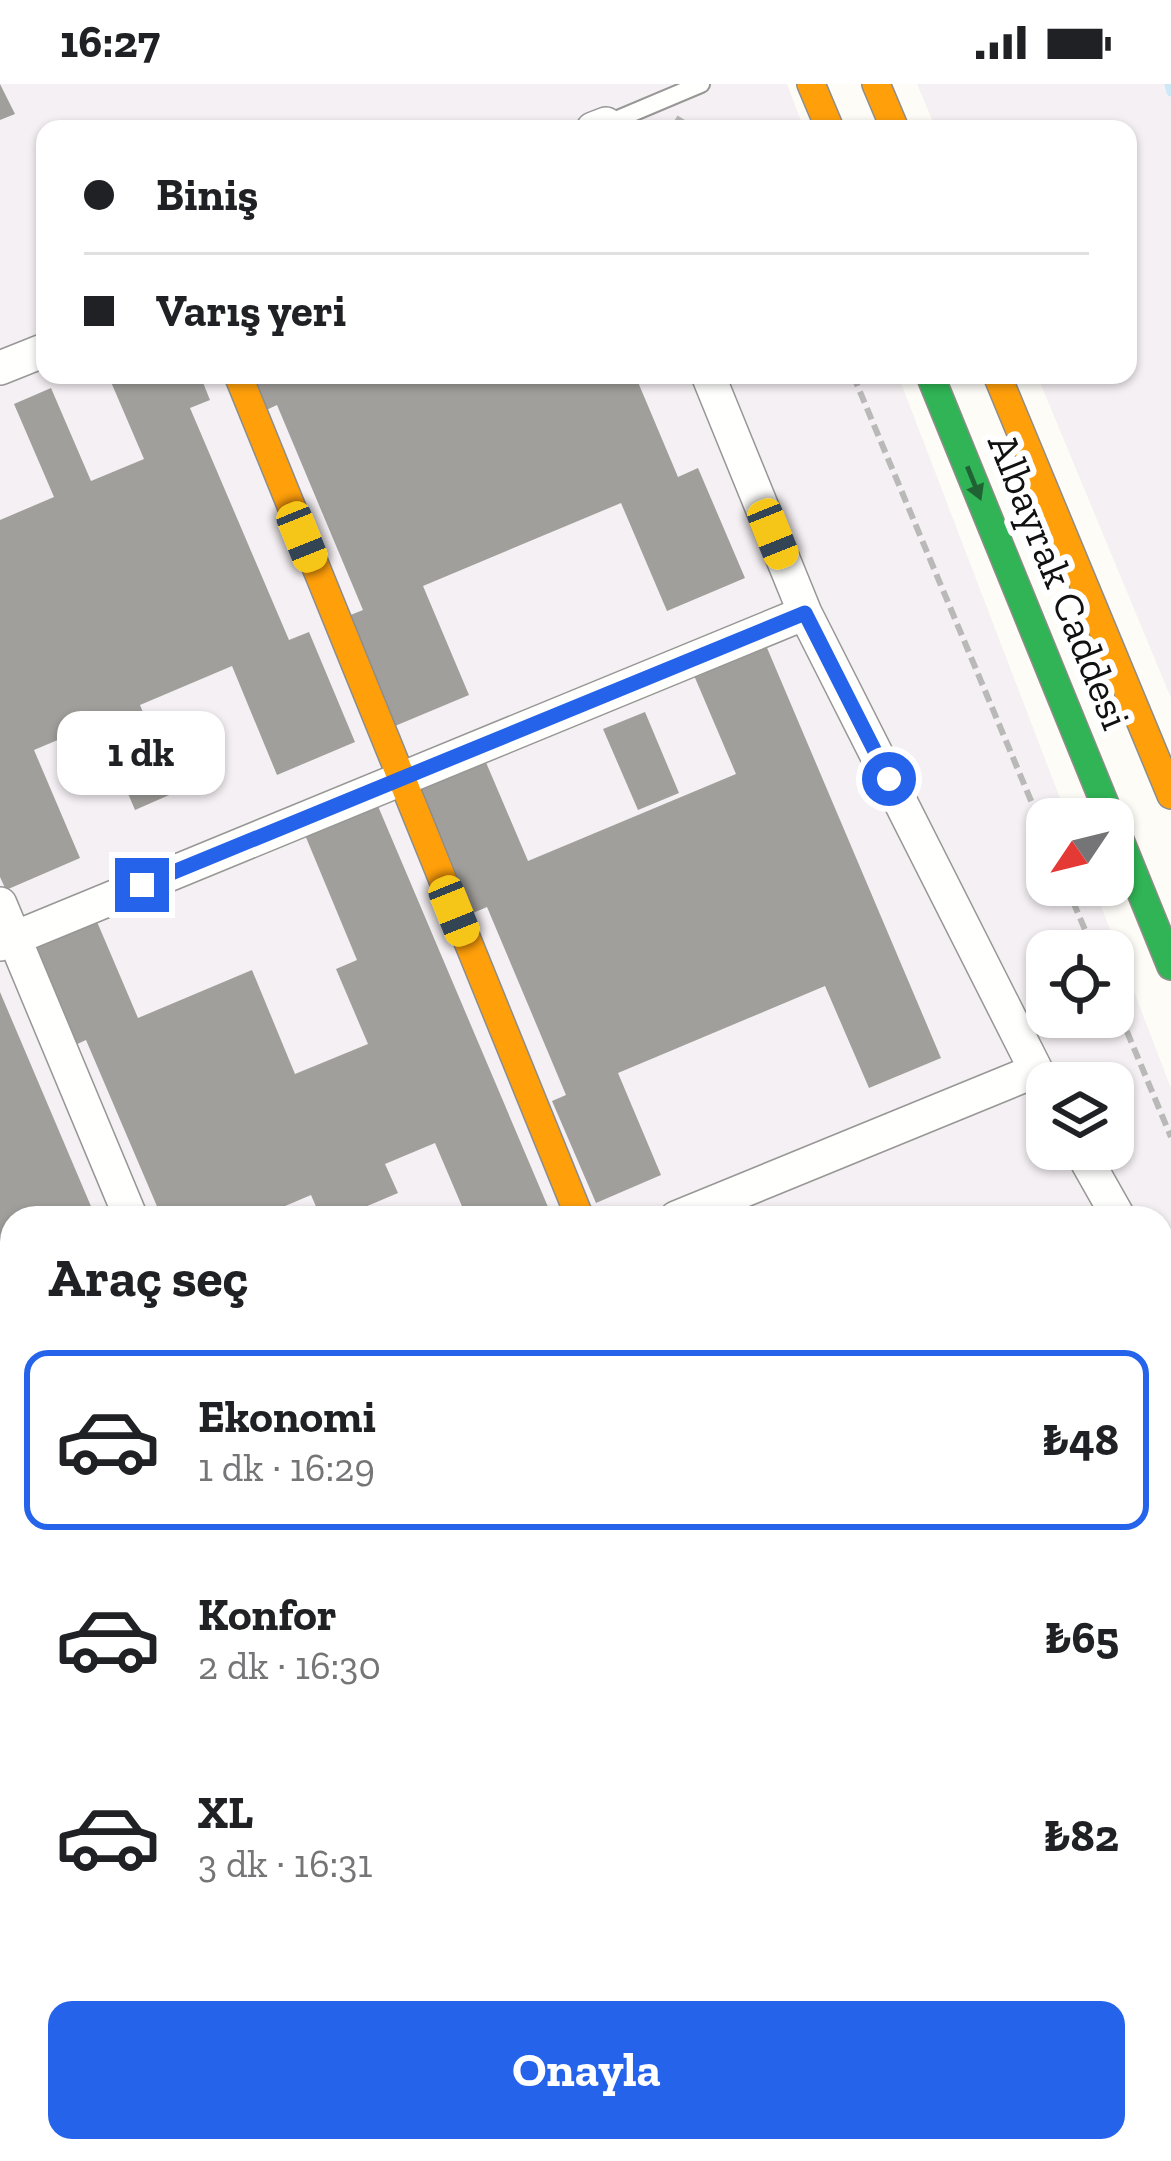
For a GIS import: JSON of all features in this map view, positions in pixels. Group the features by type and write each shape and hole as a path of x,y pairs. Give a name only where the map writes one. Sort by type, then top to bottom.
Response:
{"main road":[{"path":"812,84 826,120"},
{"path":"876,84 891,120"},
{"path":"242,384 575,1206"},
{"name":"Albayrak Caddesi","path":"934,384 1103,798"},
{"path":"1001,384 1171,794"},
{"name":"Albayrak Caddesi","path":"1134,875 1171,965"}],"street":[{"path":"0,368 36,354"},
{"path":"712,384 805,613 1031,1062"},
{"path":"7,941 805,613"},
{"path":"0,904 7,941 126,1206"},
{"path":"708,1206 1026,1088"},
{"path":"1092,1170 1112,1206"}],"lane":[{"path":"618,120 701,84"}],"path":[{"path":"858,384 1030,798"},
{"path":"1130,1038 1171,1137"}],"shaded area":[{"path":"0,84 787,84 801,120 36,120 36,384 901,384 1060,798 1026,798 1026,906 1101,906 1110,930 1026,930 1026,1038 1134,1038 1134,992 1171,1088 1171,1206 0,1206"},
{"path":"917,84 1171,84 1171,698 1041,384 1137,384 1137,120 932,120"}],"building":[{"path":"0,84 15,114 0,120"},
{"path":"112,384 204,384 210,400 190,408 289,640 309,632 355,742 277,775 232,666 140,705 176,792 135,810 98,723 34,750 80,858 6,890 0,877 0,520 54,497 14,404 51,388 91,481 144,459"},
{"path":"250,384 639,384 678,477 698,468 745,578 667,611 621,503 423,586 469,695 395,726 348,616 363,610 277,405 262,412"},
{"path":"762,636 941,1058 869,1088 825,986 618,1073 661,1175 596,1203 552,1101 566,1095 487,907 473,913 417,781 482,753 528,861 736,774 690,666"},
{"path":"645,712 679,793 638,810 603,729"},
{"path":"372,792 548,1206 462,1206 435,1143 385,1164 398,1193 367,1206 316,1206 311,1195 285,1206 157,1206 86,1040 73,1046 27,938 92,910 138,1018 252,970 295,1074 368,1044 336,969 357,960 300,823"},
{"path":"0,992 91,1206 0,1206"}],"waterway":[{"path":"1169,84 1171,92"}],"traffic: fast":[{"path":"934,384 1102,798"},
{"path":"1134,875 1171,966"}],"traffic: slow":[{"path":"811,84 826,120"},
{"path":"876,84 891,120"},
{"path":"242,384 575,1206"},
{"path":"1001,384 1171,795"}],"route":[{"path":"142,885 805,613 889,779"}]}
